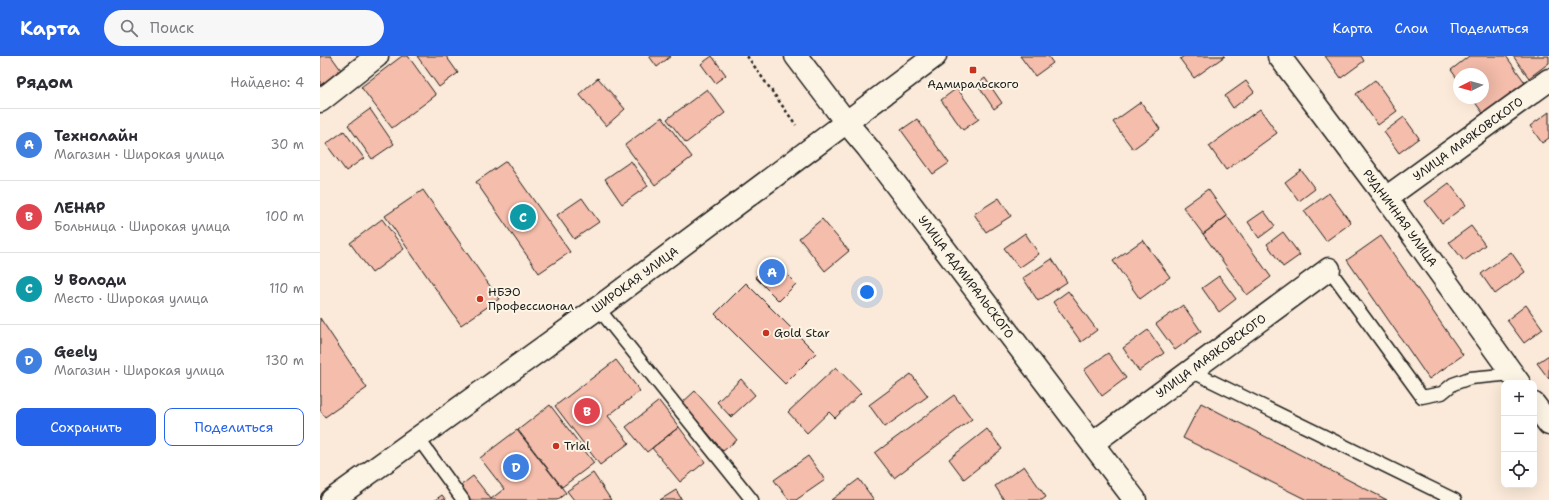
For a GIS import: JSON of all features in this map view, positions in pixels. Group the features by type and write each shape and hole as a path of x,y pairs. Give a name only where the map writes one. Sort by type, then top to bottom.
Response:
{"street":[{"path":"320,101 378,56"},
{"name":"УЛИЦА АДМИРАЛЬСКОГО","path":"796,56 846,122 868,148 1135,500"},
{"name":"ШИРОКАЯ УЛИЦА","path":"332,500 598,308 935,56"},
{"name":"РУДНИЧНАЯ УЛИЦА","path":"1279,56 1386,198 1516,378"},
{"name":"УЛИЦА МАЯКОВСКОГО","path":"1386,198 1549,80"},
{"name":"УЛИЦА МАЯКОВСКОГО","path":"1093,443 1329,269"},
{"path":"1537,408 1549,424"}],"lane":[{"path":"1329,269 1422,397 1442,392 1453,384 1470,378 1516,378"},
{"path":"598,308 752,500"},
{"path":"1191,371 1455,500"},
{"path":"418,438 463,500"}],"path":[{"path":"747,56 796,125"}],"building":[{"path":"320,56 331,56 344,74 323,90 320,86"},
{"path":"402,56 408,56 436,95 392,128 361,87"},
{"path":"417,56 446,56 458,73 439,87"},
{"path":"649,56 671,56 657,67"},
{"path":"712,56 726,75 715,83 701,64"},
{"path":"1020,56 1048,56 1053,63 1035,76"},
{"path":"1184,56 1225,56 1194,78 1180,59"},
{"path":"1325,56 1361,56 1364,61 1341,78"},
{"path":"1469,56 1506,56 1529,88 1487,119 1476,104 1489,104 1489,68 1454,68"},
{"path":"1513,56 1549,56 1549,63 1529,78"},
{"path":"598,78 625,109 606,126 579,94"},
{"path":"985,78 1002,103 994,109 977,84"},
{"path":"1375,80 1397,111 1378,125 1356,94"},
{"path":"1246,81 1254,92 1233,108 1225,96"},
{"path":"957,88 979,119 963,130 941,100"},
{"path":"707,89 725,113 686,143 667,119"},
{"path":"1141,102 1160,129 1133,149 1113,122"},
{"path":"370,109 394,144 372,159 348,125"},
{"path":"1260,109 1277,133 1226,170 1209,146"},
{"path":"1549,112 1549,138 1542,143 1530,126"},
{"path":"662,117 692,157 655,185 625,145"},
{"path":"1404,117 1419,138 1399,153 1384,132"},
{"path":"917,119 949,163 933,174 901,130"},
{"path":"344,131 364,158 346,171 326,144"},
{"path":"506,161 570,252 539,273 476,182"},
{"path":"631,161 648,186 622,204 605,179"},
{"path":"1301,170 1315,189 1299,201 1285,182"},
{"path":"1449,183 1466,205 1442,223 1425,201"},
{"path":"1208,189 1227,216 1203,234 1183,207"},
{"path":"423,190 499,299 461,325 385,216"},
{"path":"1329,193 1351,223 1326,241 1304,211"},
{"path":"582,198 599,222 574,239 557,215"},
{"path":"999,198 1011,216 986,232 974,214"},
{"path":"1264,211 1275,226 1259,238 1248,222"},
{"path":"1227,216 1271,277 1247,295 1203,234"},
{"path":"382,219 404,249 372,273 350,243"},
{"path":"822,219 849,251 825,271 799,238"},
{"path":"1471,226 1485,245 1464,261 1449,242"},
{"path":"1283,232 1300,255 1283,267 1267,244"},
{"path":"1025,233 1039,254 1019,268 1004,248"},
{"path":"1381,236 1463,355 1429,379 1347,260"},
{"path":"1143,240 1170,277 1140,299 1113,261"},
{"path":"1511,252 1525,272 1495,294 1481,274"},
{"path":"1052,259 1067,282 1038,301 1023,278"},
{"path":"772,260 796,284 779,301 755,277"},
{"path":"1219,276 1236,299 1219,312 1202,288"},
{"name":"Gold Star","path":"746,283 816,353 785,384 715,314"},
{"path":"1068,291 1097,330 1081,342 1053,302"},
{"path":"1183,305 1201,331 1175,350 1156,324"},
{"path":"1526,305 1543,329 1524,343 1507,320"},
{"path":"320,318 367,388 325,417 320,410"},
{"path":"1148,330 1164,353 1139,371 1123,348"},
{"path":"1108,353 1126,378 1102,396 1084,370"},
{"path":"1549,355 1549,379 1537,363"},
{"path":"616,360 640,391 608,416 629,443 600,465 555,406"},
{"path":"836,367 861,393 835,418 829,412 807,433 788,412"},
{"path":"911,374 928,396 885,427 869,405"},
{"path":"741,379 755,395 731,417 717,402"},
{"path":"695,391 737,440 723,451 682,403"},
{"path":"954,395 972,419 894,478 875,453"},
{"path":"659,401 679,427 647,452 626,427"},
{"path":"1201,403 1387,500 1307,500 1183,438"},
{"name":"Trial","path":"550,405 594,463 562,487 518,430"},
{"path":"679,427 705,462 680,482 652,448"},
{"path":"987,429 1002,449 964,479 949,459"},
{"path":"517,430 566,493 557,500 470,500 460,486 473,476 491,499 504,489 480,458"},
{"path":"808,456 825,480 796,500 789,500 774,480"},
{"path":"1024,466 1046,497 1042,500 1004,500 995,486"},
{"path":"593,473 611,500 574,500 567,491"},
{"path":"859,479 874,500 831,500"},
{"path":"676,490 682,500 660,500"},
{"path":"442,495 446,500 435,500"}],"place":[{"name":"Адмиральского","path":"973,70"},
{"name":"У Володи","path":"523,217"},
{"name":"Технолайн","path":"772,272"},
{"name":"НБЭО Профессионал","path":"480,299"},
{"name":"Gold Star","path":"766,333"},
{"name":"ЛЕНАР","path":"587,411"},
{"name":"Trial","path":"556,446"},
{"name":"Geely","path":"516,467"}]}
